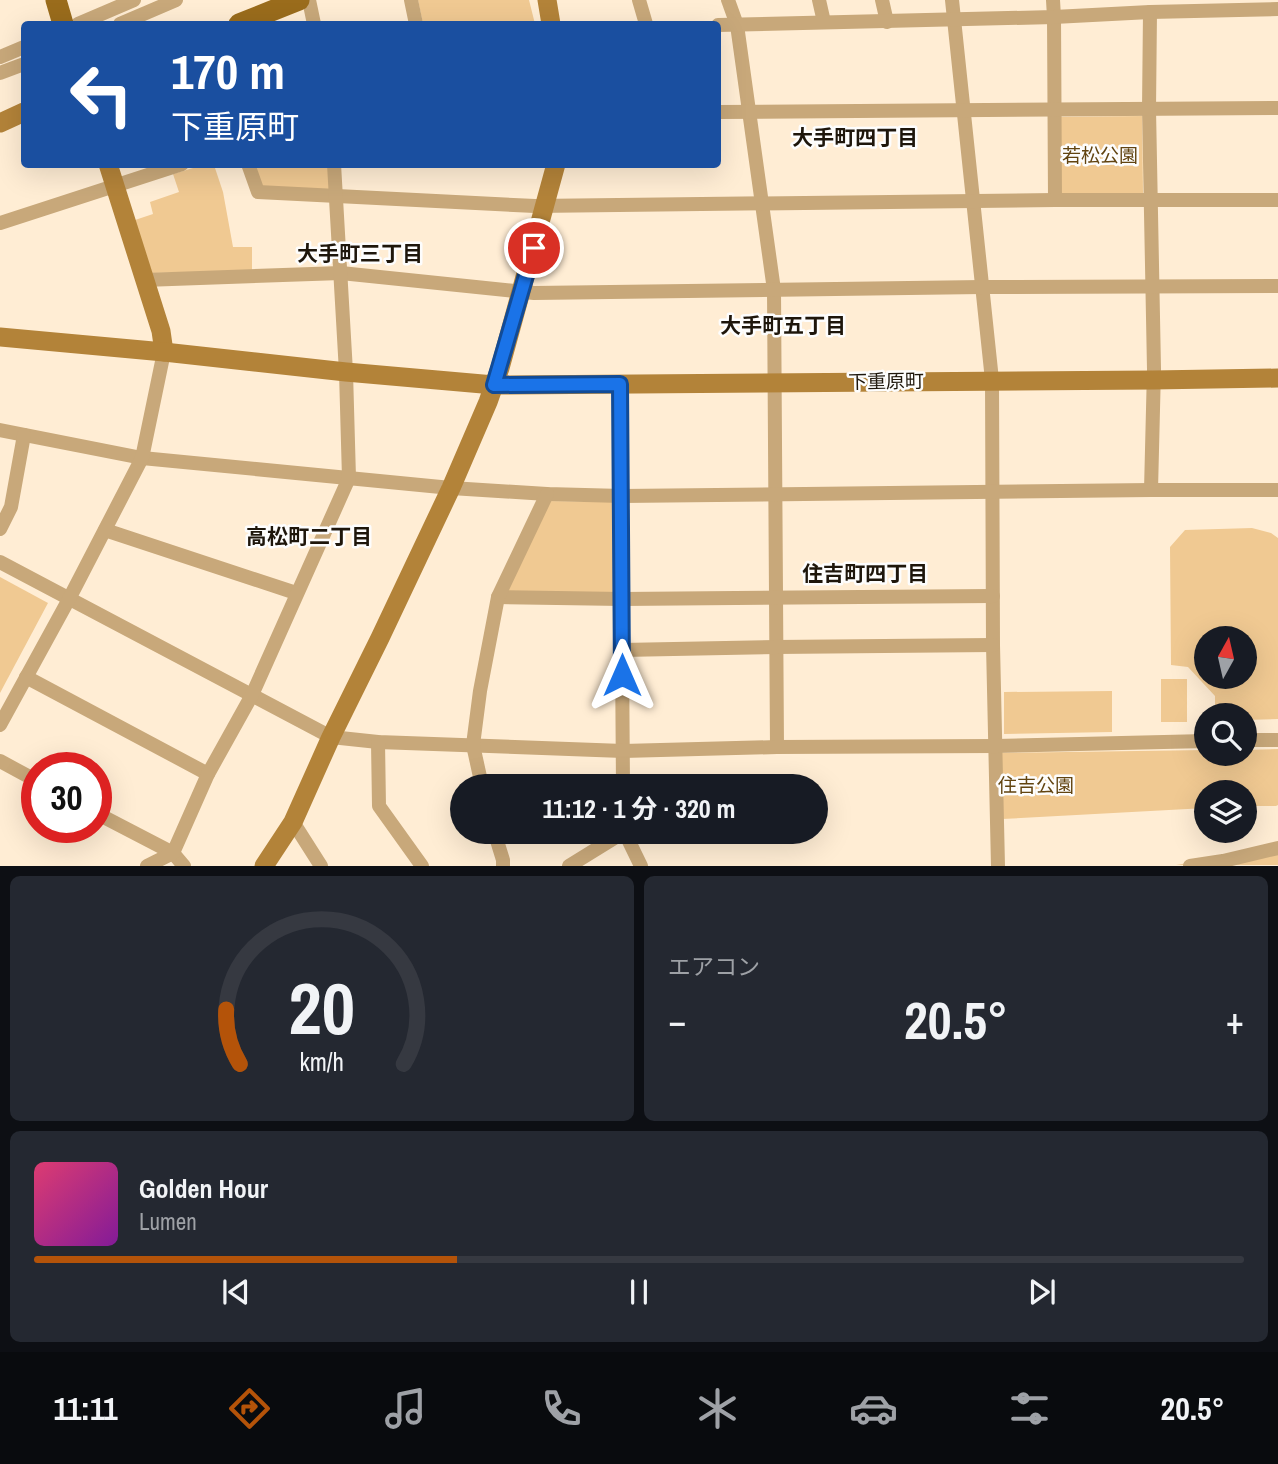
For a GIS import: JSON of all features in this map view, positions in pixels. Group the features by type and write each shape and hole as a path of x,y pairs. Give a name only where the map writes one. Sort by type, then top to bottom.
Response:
{"main road":[{"path":"56,0 62,21"},
{"path":"246,21 299,0"}],"street":[{"path":"85,21 134,0"},
{"path":"127,21 176,0"},
{"path":"309,0 313,21"},
{"path":"411,0 415,21"},
{"path":"547,0 550,21"},
{"path":"639,0 645,21"},
{"path":"729,0 737,24 774,290 777,747"},
{"path":"819,0 824,22"},
{"path":"882,0 887,22"},
{"path":"952,0 992,380 993,645 998,866"},
{"path":"1053,0 1055,200"},
{"path":"721,25 1054,17 1150,12 1208,5 1278,9"},
{"path":"1150,12 1153,380 1151,490"},
{"path":"0,57 21,48"},
{"path":"0,73 21,65"},
{"path":"721,112 1278,108"},
{"path":"0,123 21,113"},
{"path":"0,725 142,458 164,352 161,331 109,168"},
{"path":"0,223 169,168"},
{"path":"249,168 258,192 546,205 1278,200"},
{"path":"147,866 173,853 208,774 252,695 349,478 334,168"},
{"path":"264,866 293,822 451,488 494,385 555,168"},
{"path":"144,279 341,273 534,293 1278,286"},
{"name":"下重原町","path":"0,337 494,385 1278,378"},
{"path":"620,384 623,774"},
{"path":"0,430 142,458 451,488 547,494 622,496 1278,490"},
{"path":"0,529 11,507 24,435"},
{"path":"479,774 473,745 498,597 547,494"},
{"path":"105,530 296,593"},
{"path":"0,562 331,737 378,742 623,751 1194,741"},
{"path":"498,597 622,599 993,596"},
{"path":"622,650 993,645"},
{"path":"26,677 208,774"},
{"path":"1257,740 1278,740"},
{"path":"378,742 379,806 422,866"},
{"path":"0,761 21,772"},
{"path":"112,821 173,853 184,866"},
{"path":"293,822 321,866"},
{"path":"498,844 503,866"},
{"path":"569,866 605,844"},
{"path":"630,844 641,866"},
{"path":"1190,866 1278,848"}],"green space":[{"path":"418,0 529,0 534,21 422,21"},
{"name":"若松公園","path":"1142,116 1143,193 1058,194 1057,117"},
{"path":"193,168 215,168 223,192 233,247 252,247 252,271 152,273 135,220 153,214 150,202 179,192 173,174"},
{"path":"256,168 329,168 330,190 262,187"},
{"path":"548,501 616,502 617,593 507,591"},
{"path":"1252,528 1271,533 1278,538 1278,719 1257,720 1257,703 1215,703 1215,696 1209,690 1257,689 1257,626 1194,626 1194,673 1188,667 1171,665 1170,547 1185,530"},
{"path":"0,577 48,603 0,693"},
{"path":"1161,679 1187,679 1187,722 1161,722"},
{"path":"1112,691 1112,732 1004,734 1004,692"},
{"name":"住吉公園","path":"1278,749 1276,806 1257,806 1257,780 1194,780 1194,809 1002,819 1002,753 1194,750 1194,766 1257,766 1257,750"},
{"path":"1278,848 1278,865 1176,865"}],"district":[{"name":"大手町四丁目","path":"855,138"},
{"name":"大手町三丁目","path":"360,254"},
{"name":"大手町五丁目","path":"783,326"},
{"name":"高松町二丁目","path":"309,537"},
{"name":"住吉町四丁目","path":"865,574"}],"route":[{"path":"534,248 494,385 620,384 622,675"}]}
